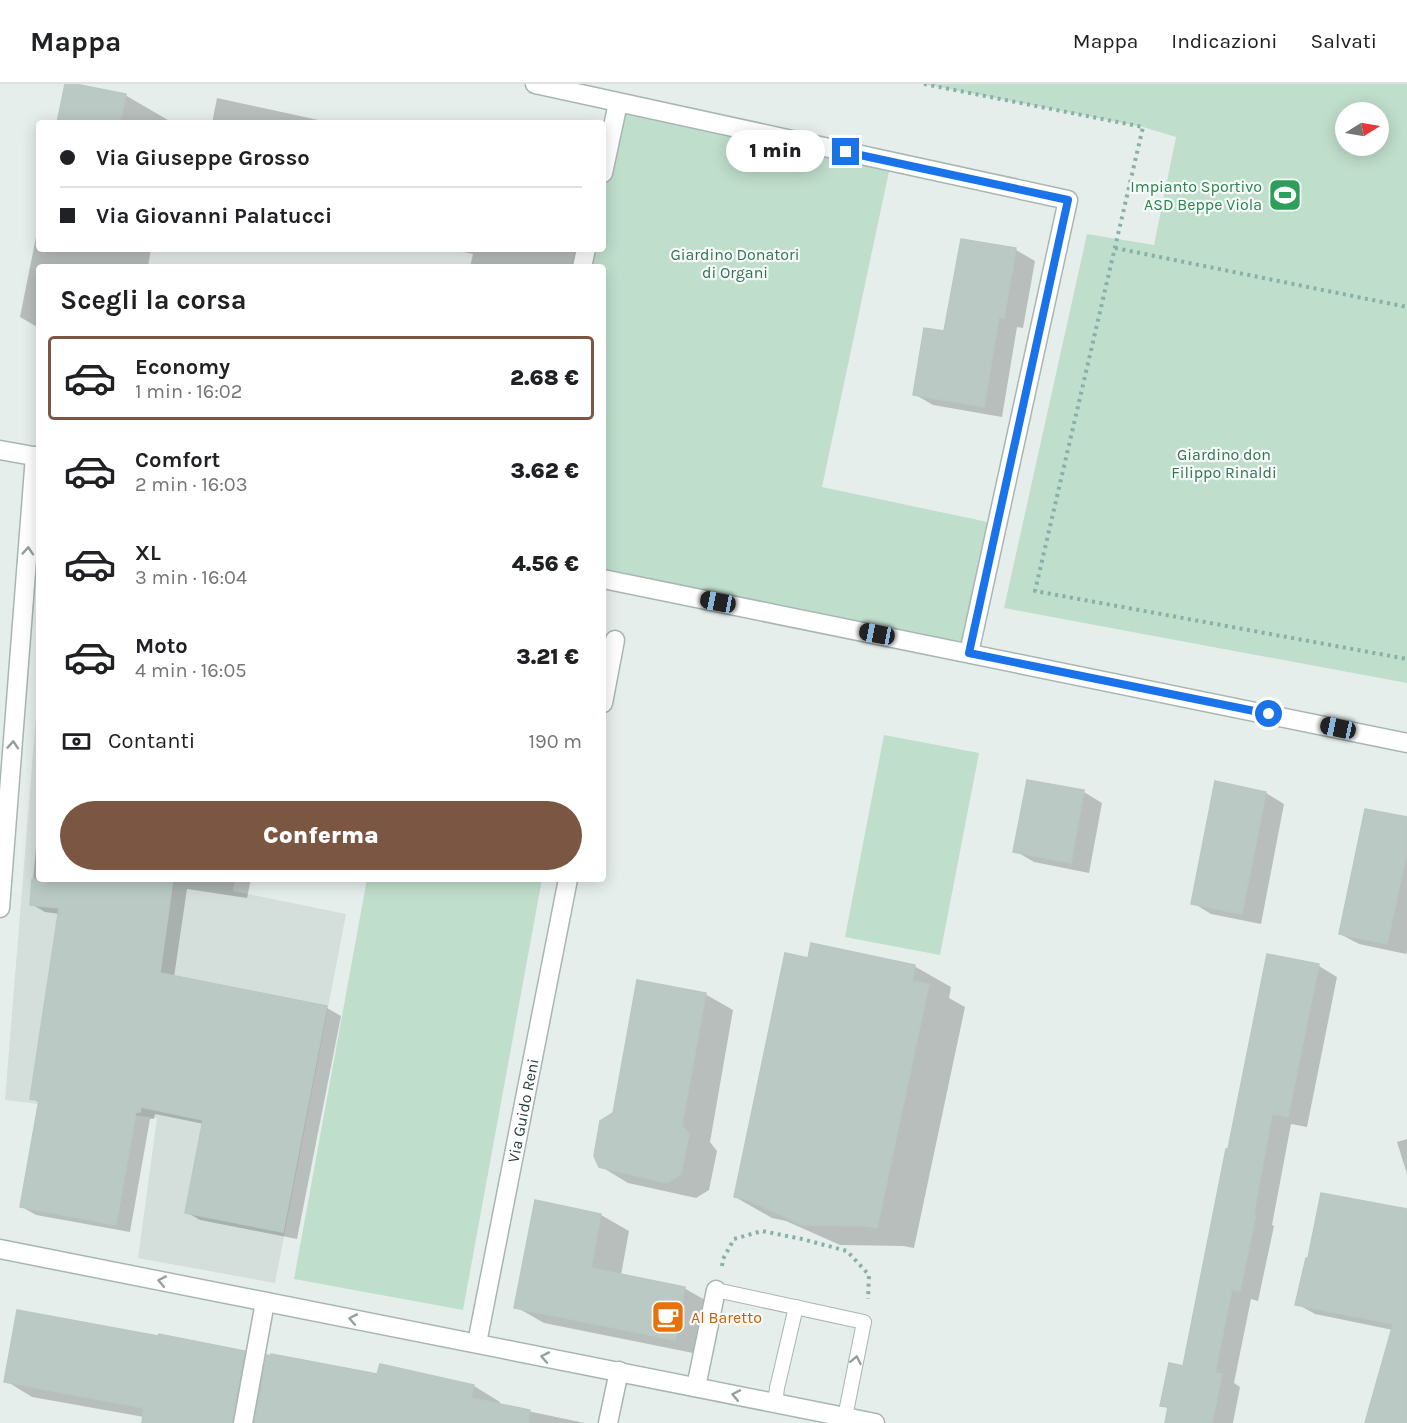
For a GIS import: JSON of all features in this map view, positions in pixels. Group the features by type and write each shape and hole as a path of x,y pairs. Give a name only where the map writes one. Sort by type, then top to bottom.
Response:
{"street":[{"path":"535,84 1068,200 969,653"},
{"path":"606,159 618,103"},
{"path":"0,450 36,457"},
{"path":"0,908 36,469"},
{"path":"606,580 1407,742"},
{"path":"606,687 615,640"},
{"name":"Via Guido Reni","path":"477,1343 567,882"},
{"path":"0,1249 875,1423"},
{"path":"696,1387 716,1290"},
{"path":"243,1423 265,1302"},
{"path":"608,1423 619,1371"}],"lane":[{"path":"716,1290 864,1322 845,1417"},
{"path":"775,1403 796,1307"}],"path":[{"path":"924,84 1143,127 1035,591 1407,660"},
{"path":"1115,248 1407,307"},
{"path":"716,1290 723,1259 734,1239 762,1231 802,1239 847,1251 869,1275 868,1304 864,1322"}],"shaded area":[{"path":"36,717 36,882 234,882 233,891 346,914 275,1283 138,1258 157,1118 5,1100"}],"green space":[{"name":"Giardino don Filippo Rinaldi","path":"924,84 1407,84 1407,683 1004,608 1087,234 1154,245 1176,137 1143,127"},
{"name":"Giardino Donatori di Organi","path":"618,104 891,162 822,487 997,524 969,653 606,581 606,264 583,264 585,252 606,252 606,160"},
{"path":"884,735 979,753 940,955 845,937"},
{"path":"366,882 541,882 463,1310 294,1279"}],"building":[{"path":"65,84 126,94 121,120 58,120"},
{"path":"961,239 1016,248 1004,318 999,317 984,407 913,395 924,328 944,331"},
{"path":"1027,780 1084,790 1071,863 1013,852"},
{"path":"1215,781 1266,792 1242,914 1191,904"},
{"path":"1365,809 1407,817 1407,851 1387,944 1339,934"},
{"path":"32,879 36,879 36,882 173,882 160,973 327,1006 283,1232 185,1213 203,1120 141,1107 140,1112 136,1112 116,1225 20,1207 39,1100 30,1099 59,908 30,905"},
{"path":"811,943 915,965 912,981 929,984 877,1228 802,1225 748,1200 734,1197 785,953 808,958"},
{"path":"1267,954 1319,964 1288,1117 1272,1114 1254,1213 1256,1214 1240,1291 1232,1289 1215,1373 1222,1374 1212,1423 1165,1423 1168,1407 1160,1406 1169,1363 1183,1366"},
{"path":"637,980 706,993 682,1125 689,1134 681,1174 667,1183 599,1167 594,1156 600,1121 613,1113"},
{"path":"1321,1193 1407,1209 1407,1423 1365,1423 1393,1324 1295,1305 1306,1258 1308,1258"},
{"path":"535,1200 601,1214 591,1268 685,1287 675,1340 514,1308"},
{"path":"17,1310 245,1351 232,1423 142,1423 144,1408 4,1382"},
{"path":"271,1354 377,1374 380,1364 474,1385 471,1398 530,1410 528,1423 254,1423 267,1355 271,1356"}],"place":[{"name":"Impianto Sportivo ASD Beppe Viola","path":"1285,195"},
{"name":"Al Baretto","path":"668,1317"}],"route":[{"path":"846,152 1068,200 969,653 1269,714"}]}
